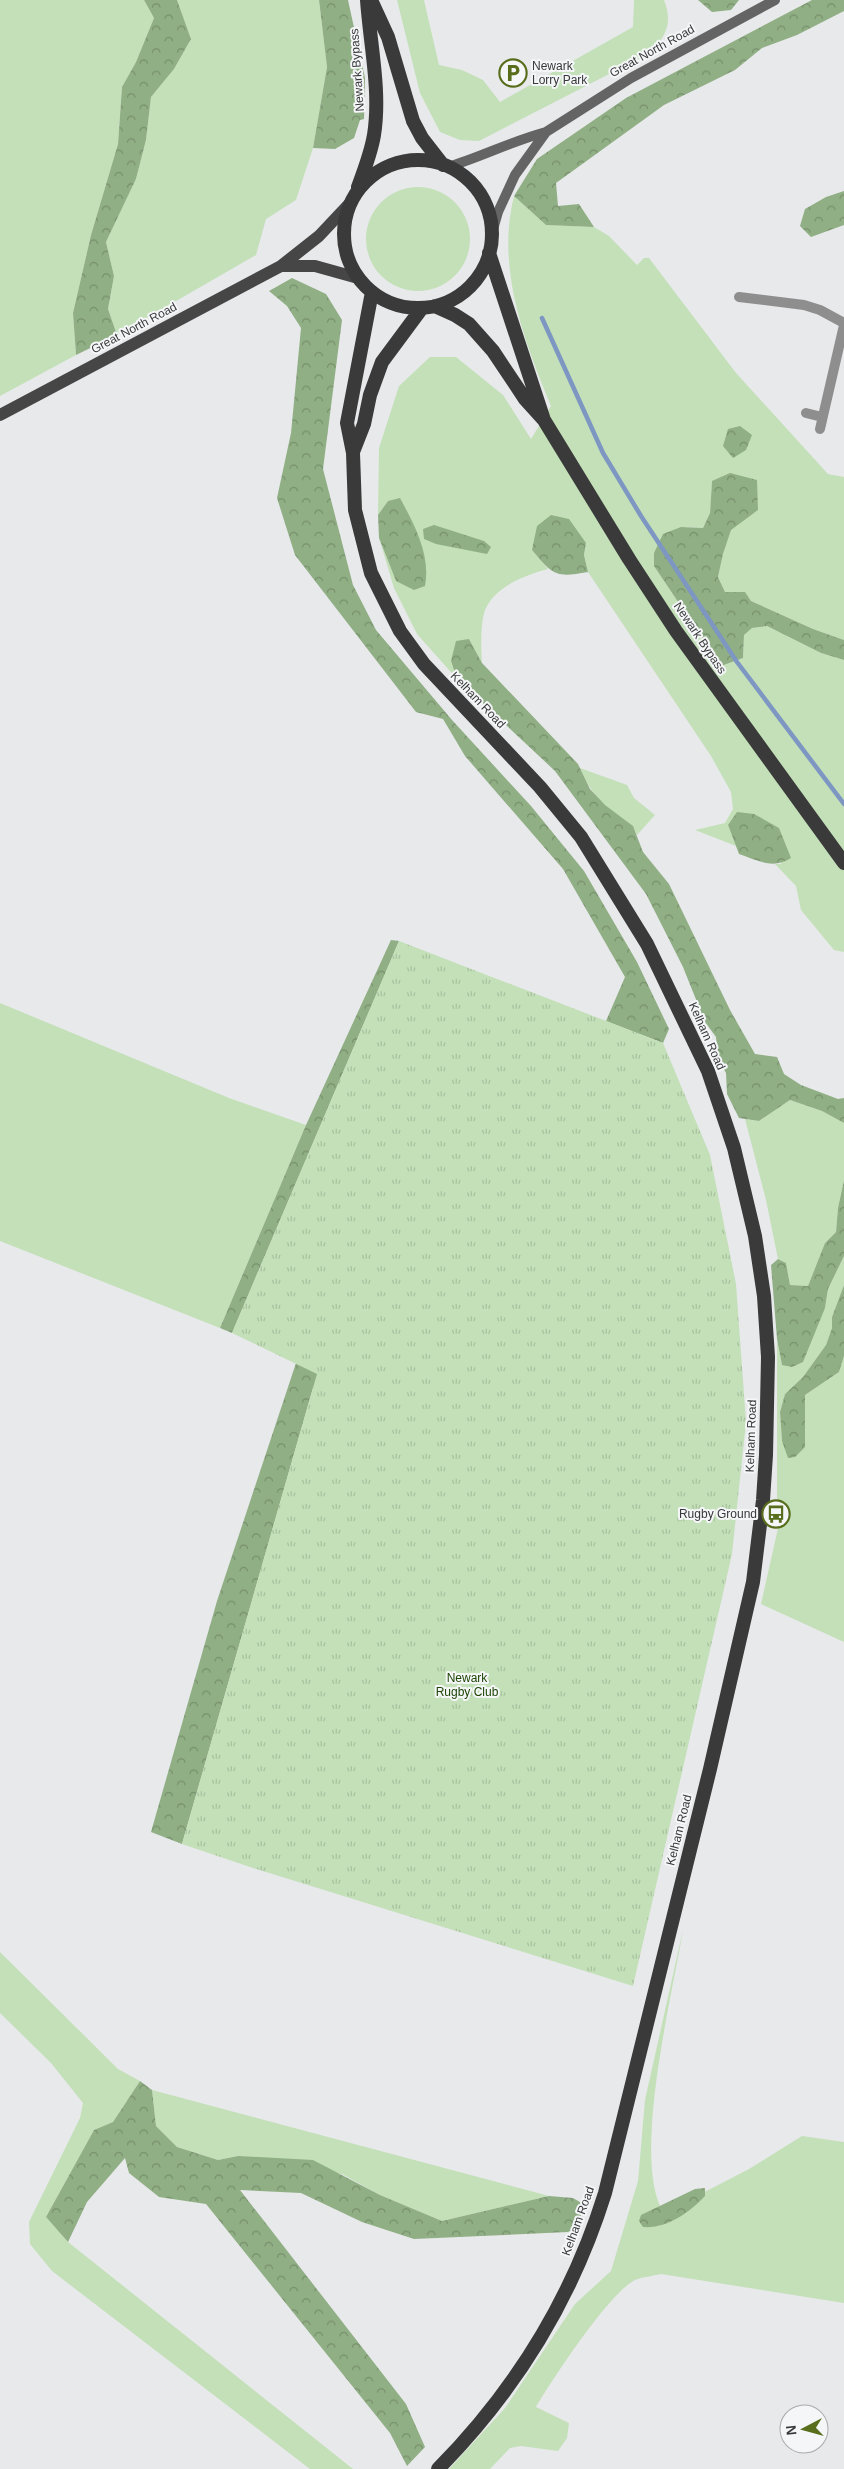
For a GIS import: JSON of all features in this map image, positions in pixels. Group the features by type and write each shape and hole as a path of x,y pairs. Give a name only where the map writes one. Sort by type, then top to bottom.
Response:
{"highway":[{"name":"Newark Bypass","path":"353,199 367,162 375,127 375,92 367,0"},
{"path":"371,0 388,37 413,121 422,138 446,166 466,178 481,196 490,218 492,233 489,253 482,271 470,287 454,299 428,307 395,305 372,292 358,278 350,264 344,241 344,225 353,199 370,178 391,166 414,160 446,166"},
{"name":"Newark Bypass","path":"489,253 544,420"},
{"name":"Kelham Road","path":"372,292 347,423 353,453 355,510 359,533 371,573 400,631 424,664 540,787 581,837 647,944 708,1071 731,1140 755,1236 764,1296 768,1357 766,1464 753,1582 710,1769 605,2193 596,2222 570,2285 533,2352 487,2416 438,2469"},
{"name":"Newark Bypass","path":"428,307 455,315 468,324 493,351 525,399 544,420 629,559 676,631 844,864"},
{"name":"Kelham Road","path":"353,453 364,424 370,395 382,362 428,307"}],"main road":[{"name":"Great North Road","path":"446,166 499,150 522,139 546,132 631,78 775,0"},
{"name":"Great North Road","path":"492,233 498,212 515,175 546,132"},
{"name":"Great North Road","path":"0,415 281,266 313,241 353,199"},
{"name":"Great North Road","path":"281,266 316,266 358,278"}],"street":[{"path":"738,297 804,305 820,310 844,324 820,429"},
{"path":"806,413 822,417"}],"green space":[{"path":"0,0 144,0 154,18 136,62 122,87 118,144 91,235 73,313 76,355 0,396"},
{"path":"144,0 177,0 191,39 174,69 151,97 146,140 136,179 106,242 114,276 108,309 117,335 76,355 73,313 91,235 118,144 122,87 136,62 154,18"},
{"path":"177,0 319,0 327,67 313,148 296,200 266,219 256,255 117,335 108,309 114,276 106,242 136,179 146,140 151,97 174,69 191,39"},
{"path":"319,0 348,0 365,78 364,119 360,120 354,138 335,149 313,148 327,67"},
{"path":"397,0 424,0 439,65 462,70 483,80 500,102 633,27 634,0 664,0 667,8 668,22 661,40 652,52 479,141 460,140 440,132 420,93"},
{"path":"698,0 739,0 731,10 712,12"},
{"path":"812,0 844,0 844,11 797,35 762,48 735,70 664,105 556,183 558,206 579,204 594,227 546,225 514,196 537,159 626,98"},
{"path":"418,187 438,191 455,202 466,219 470,239 466,259 455,276 438,287 418,291 398,287 381,276 370,259 366,239 370,219 381,202 398,191"},
{"path":"844,191 844,225 811,237 800,226 805,209 826,197"},
{"path":"514,196 546,225 594,227 609,236 637,265 644,258 649,258 736,373 828,474 844,477 844,640 813,629 751,601 744,592 725,592 718,577 731,529 758,510 712,481 710,513 703,528 681,527 654,553 654,566 721,666 743,658 744,635 752,628 767,626 821,653 844,660 844,952 834,950 801,910 796,886 775,864 782,864 728,825 736,846 695,830 725,823 733,809 731,792 711,756 588,572 584,555 586,543 532,550 548,569 513,583 497,593 491,600 484,613 482,627 482,663 469,639 451,661 457,679 417,634 394,588 379,538 396,581 388,501 378,515 379,448 399,386 430,357 456,357 503,395 531,439 551,406 531,356 516,303 511,277 508,250 509,223"},
{"path":"292,278 326,294 342,320 323,469 353,585 376,630 452,720 531,806 584,871 637,962 669,1029 663,1043 606,1021 625,977 563,869 465,756 443,719 416,712 295,555 277,498 291,433 301,328 287,306 269,291"},
{"path":"740,426 752,435 746,450 733,458 723,446 728,429"},
{"path":"730,473 757,480 758,510 731,530 718,577 725,592 745,592 751,601 813,629 844,640 844,660 821,653 767,626 752,628 744,635 743,658 721,666 654,566 654,553 663,534 681,527 703,528 710,513 712,481"},
{"path":"400,498 420,540 426,563 425,586 414,590 396,581 379,538 378,515 388,501"},
{"path":"551,515 569,519 586,543 584,555 588,572 568,575 556,573 550,570 532,550 537,526"},
{"path":"434,525 484,541 491,547 487,554 436,544 424,539 423,529"},
{"path":"469,639 482,663 578,764 590,789 605,805 633,826 643,852 669,884 730,1010 755,1054 777,1057 784,1074 801,1085 838,1099 844,1098 844,1123 822,1111 790,1100 759,1121 739,1118 727,1094 726,1073 718,1058 716,1037 705,1022 683,967 646,894 555,771 457,679 451,661 456,641"},
{"path":"580,768 627,785 634,798 655,815 637,835 631,825 599,800"},
{"path":"737,812 754,814 779,828 791,858 784,862 771,864 739,854 728,825"},
{"path":"391,940 399,941 232,1333 220,1328 306,1125"},
{"name":"Newark Rugby Club","path":"399,941 663,1043 710,1155 736,1284 746,1422 732,1554 633,1986 253,1868 182,1844 317,1374 232,1333"},
{"path":"0,1003 229,1098 306,1125 220,1328 0,1241"},
{"path":"790,1100 822,1111 844,1123 844,1180 838,1208 836,1232 825,1243 808,1286 790,1285 786,1263 778,1259 766,1200 745,1119 759,1121"},
{"path":"844,1180 844,1256 828,1289 825,1308 803,1362 792,1367 782,1365 777,1339 771,1265 778,1259 786,1263 790,1285 808,1286 825,1243 836,1232 838,1208"},
{"path":"844,1256 844,1285 832,1317 832,1328 826,1345 803,1377 785,1394 780,1412 782,1441 805,1447 805,1395 839,1372 844,1356 844,1642 761,1604 781,1515 777,1506 777,1339 782,1365 825,1308 828,1289"},
{"path":"844,1285 844,1356 839,1372 805,1395 805,1447 795,1457 788,1458 782,1441 780,1412 785,1394 803,1377 826,1345 832,1328 832,1317"},
{"path":"277,1354 414,1408 313,1388 182,1844 151,1832 217,1601 296,1363"},
{"path":"683,1930 657,2076 652,2118 651,2156 655,2189 664,2213 749,2169 802,2136 844,2142 844,2303 661,2274 635,2280 624,2288 596,2319 536,2407 569,2423 567,2438 558,2451 521,2446 510,2448 490,2469 449,2469 505,2408 575,2304 611,2271 638,2181 645,2100"},
{"path":"0,1952 118,2069 140,2081 113,2122 94,2130 46,2217 68,2242 353,2469 310,2469 52,2271 30,2244 29,2222 80,2118 83,2103 51,2063 0,2013"},
{"path":"140,2081 152,2090 156,2126 177,2147 218,2160 238,2156 313,2160 380,2195 442,2221 549,2196 573,2198 585,2205 576,2228 568,2232 414,2239 362,2222 301,2193 240,2190 406,2404 425,2447 407,2466 390,2433 206,2204 159,2197 129,2173 125,2158 87,2202 68,2242 46,2217 94,2130 113,2122"},
{"path":"152,2090 549,2196 442,2221 380,2195 342,2174 238,2156 218,2160 177,2147 156,2126"},
{"path":"705,2188 705,2196 692,2208 669,2222 652,2227 643,2227 639,2221 641,2215 695,2189"}],"waterway":[{"path":"542,318 603,453 641,516 737,662 844,804"}],"place":[{"name":"Newark Lorry Park","path":"513,73"},
{"name":"Rugby Ground","path":"776,1514"}]}
